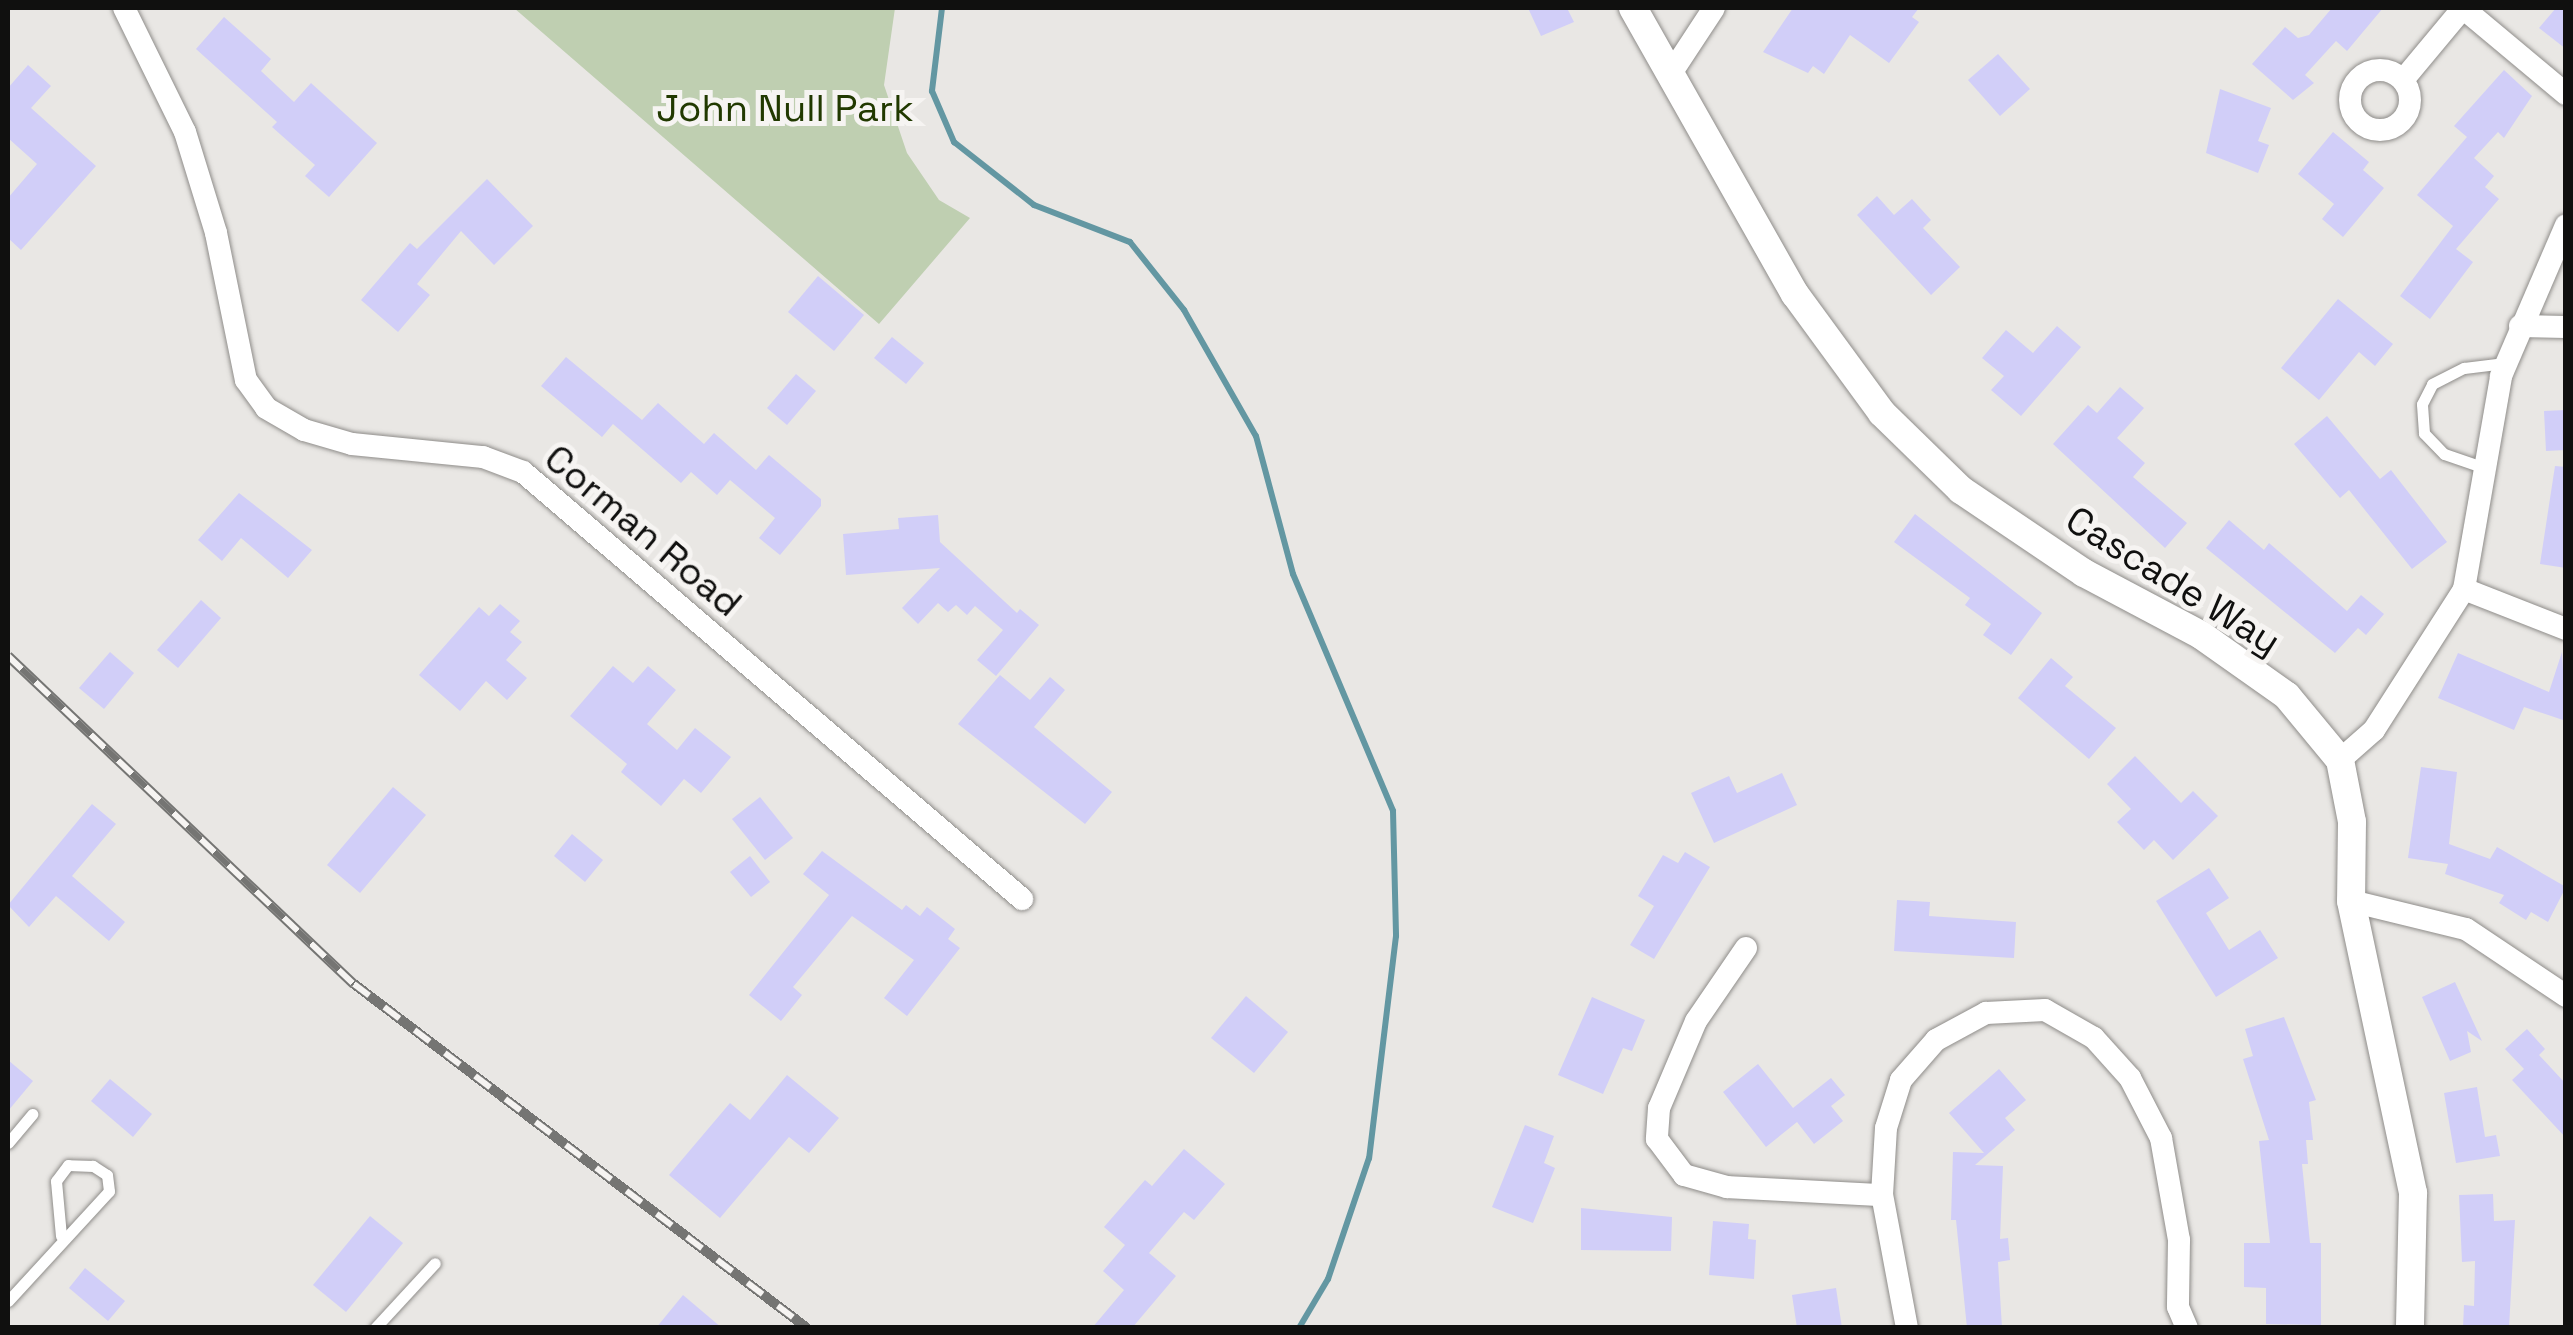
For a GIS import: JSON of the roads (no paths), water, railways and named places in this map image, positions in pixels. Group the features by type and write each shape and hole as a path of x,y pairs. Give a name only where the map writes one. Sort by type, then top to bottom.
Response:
{"street":[{"name":"Corman Road","path":"124,8 185,132 216,233 246,380 266,408 304,430 352,444 483,458 524,472 1022,899"},
{"name":"Cascade Way","path":"1633,8 1794,294 1882,413 1961,490 2084,572 2201,634 2286,696 2340,760 2352,822 2351,901 2413,1193 2410,1328"},
{"path":"1670,75 1714,8"},
{"path":"2402,80 2463,8 2566,94"},
{"path":"2340,760 2374,730 2464,590 2505,363 2563,239"},
{"path":"2520,326 2566,327"},
{"path":"2464,590 2566,629"},
{"path":"2351,901 2466,929 2566,996"},
{"path":"1746,948 1696,1022 1659,1108 1657,1139 1684,1175 1727,1187 1882,1195"},
{"path":"1907,1328 1882,1195 1886,1128 1902,1080 1936,1040 1986,1013 2045,1010 2106,1051 2130,1078 2161,1138 2178,1240 2178,1307 2187,1328"}],"lane":[{"path":"2486,469 2444,454 2424,433 2422,404 2432,384 2464,368 2505,363"},
{"path":"8,1143 32,1114"},
{"path":"8,1300 112,1183 93,1166 68,1164 56,1181 61,1236"},
{"path":"375,1328 435,1262"}],"waterway":[{"path":"942,8 932,91 954,142 1034,205 1130,242 1184,310 1256,436 1293,574 1393,811 1396,936 1369,1158 1328,1279 1299,1328"}],"railway":[{"path":"8,656 354,984 807,1328"}],"park label":[{"name":"John Null Park","path":"785,109"}]}
